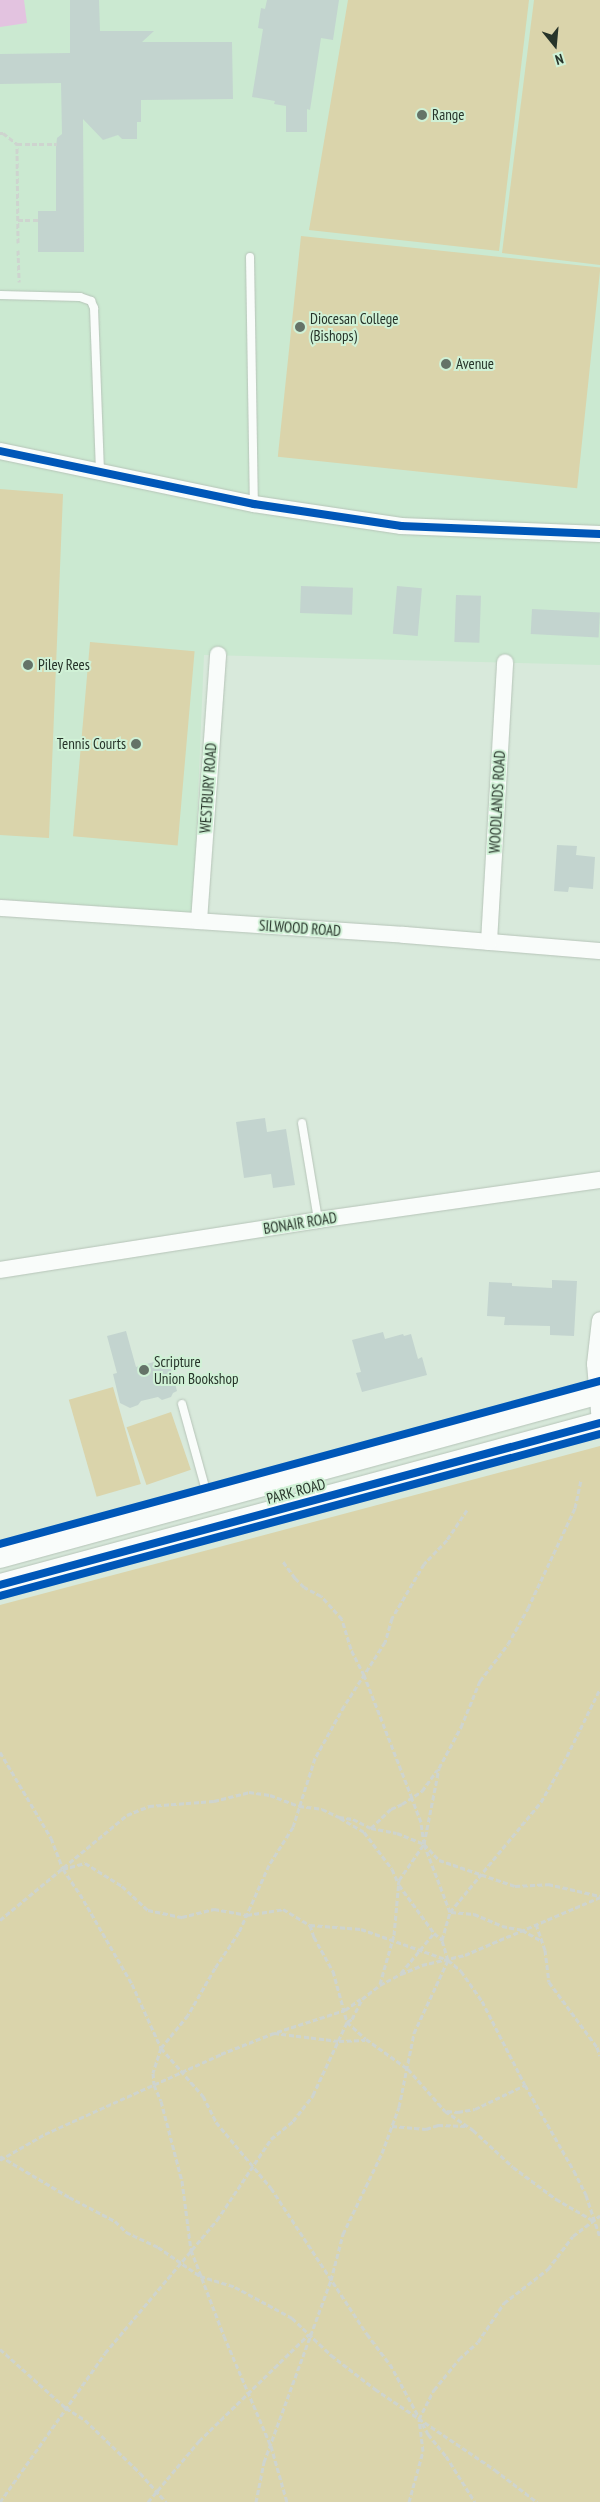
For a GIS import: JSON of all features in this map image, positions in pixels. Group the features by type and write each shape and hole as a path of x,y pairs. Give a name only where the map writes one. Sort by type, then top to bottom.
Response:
{"main road":[{"name":"PARK ROAD","path":"0,1557 599,1394"},
{"name":"PARK ROAD","path":"0,1585 600,1423"}],"street":[{"path":"0,451 100,470 254,504 401,526 600,534"},
{"name":"WESTBURY ROAD","path":"199,921 218,654"},
{"name":"WOODLANDS ROAD","path":"489,942 505,662"},
{"name":"SILWOOD ROAD","path":"0,908 600,951"},
{"name":"BONAIR ROAD","path":"0,1270 318,1220 600,1180"},
{"path":"600,1320 596,1364 600,1423"}],"lane":[{"path":"250,257 254,504"},
{"path":"0,295 80,297 91,301 94,308 100,470"},
{"path":"302,1123 318,1220"},
{"path":"182,1404 209,1500"}],"path":[{"path":"0,132 3,132 17,144 57,144"},
{"path":"17,144 18,243"},
{"path":"18,220 38,220"},
{"path":"18,250 19,296"},
{"path":"371,1828 391,1808 422,1791 439,1768 461,1727 480,1681 508,1644 528,1608 575,1508 581,1479"},
{"path":"287,2502 271,2446 191,2250 182,2181 162,2101 154,2085 153,2072 161,2048 188,2015 247,1915 269,1864 293,1827 315,1758 385,1642 392,1618 424,1564 447,1540 467,1510"},
{"path":"282,1560 304,1587 321,1596 342,1619 351,1649 364,1675 421,1822 424,1844 450,1912"},
{"path":"442,1940 450,1912 541,1802 567,1756 600,1689"},
{"path":"0,1752 51,1838 62,1869 80,1894 132,1984 161,2048 203,2096 216,2122 271,2188 330,2280 390,2364 418,2419 475,2502"},
{"path":"380,1985 393,1941 399,1880 424,1844 439,1768"},
{"path":"0,1920 127,1815 149,1806 214,1801 249,1792 270,1795 299,1806 322,1809 364,1832 392,1869 399,1885 434,1933 442,1940 448,1960 414,2033 400,2107 382,2153 343,2234 330,2280 264,2462 256,2502"},
{"path":"338,1817 353,1819 371,1828 397,1834 424,1844 439,1860 515,1886 548,1884 600,1896"},
{"path":"62,1869 85,1864 122,1886 148,1910 182,1917 214,1909 247,1915 283,1909 310,1925 361,1929 448,1960 462,1971 482,2001 525,2084 574,2171 586,2195 600,2237"},
{"path":"1,2158 45,2134 181,2072 274,2033 345,2010 380,1985 401,1974 422,1965 448,1960 600,1896"},
{"path":"450,1912 474,1914 502,1926 522,1930 542,1941"},
{"path":"536,1924 542,1941 549,1982 597,2047 600,2056"},
{"path":"0,2502 104,2353 217,2220 251,2166 271,2139 293,2121 313,2095 340,2041 347,2022 334,1971 314,1937 310,1925"},
{"path":"401,1974 434,1933"},
{"path":"347,2022 352,2019 362,1999"},
{"path":"347,2022 366,2040 408,2068 445,2111 466,2126 513,2167 556,2199 594,2221"},
{"path":"274,2033 340,2041 366,2040"},
{"path":"445,2111 458,2112 475,2109 525,2084"},
{"path":"392,2126 426,2129 438,2125 466,2126"},
{"path":"1,2158 20,2166 69,2197 115,2222 126,2232 158,2247 200,2276 235,2287 292,2318 346,2366 418,2419 495,2470 537,2502"},
{"path":"409,2502 423,2451 418,2419 434,2390 459,2359 478,2342 504,2303 548,2269 573,2236 600,2216"},
{"path":"148,2502 200,2441 248,2392 310,2334"},
{"path":"0,2349 66,2408 85,2420 166,2502"}],"shaded area":[{"name":"Diocesan College (Bishops)","path":"0,0 600,0 600,665 204,655 193,913 0,899"},
{"path":"0,0 24,0 27,23 0,27"},
{"name":"Range","path":"348,0 529,0 499,251 309,230"},
{"path":"534,0 600,0 600,265 502,253"},
{"name":"Avenue","path":"301,236 600,267 577,488 278,457"},
{"name":"Piley Rees","path":"0,489 63,494 49,838 0,835"},
{"name":"Tennis Courts","path":"90,642 195,651 178,845 73,836"},
{"path":"113,1387 141,1484 97,1497 69,1400"},
{"path":"171,1412 191,1470 146,1485 127,1427"},
{"path":"600,1446 600,2502 0,2502 0,1605"}],"building":[{"path":"70,0 99,0 100,31 154,31 142,42 232,42 233,99 141,100 141,122 137,122 137,139 122,139 118,135 103,140 83,119 84,252 38,252 38,211 56,211 56,147 57,138 62,134 61,83 0,84 0,54 70,53"},
{"path":"267,0 339,0 333,40 321,38 310,110 307,109 307,132 286,132 286,106 274,104 275,101 252,97 263,29 258,28 261,8 265,9"},
{"path":"301,586 353,588 352,615 300,613"},
{"path":"397,586 422,588 418,636 393,634"},
{"path":"456,595 481,596 479,643 454,642"},
{"path":"532,609 600,613 599,638 531,634"},
{"path":"557,845 577,846 576,855 595,857 593,889 569,887 568,892 554,891"},
{"path":"265,1118 267,1132 286,1129 295,1185 273,1188 271,1174 244,1178 236,1122"},
{"path":"552,1280 577,1281 574,1336 550,1335 550,1326 504,1325 505,1317 487,1316 489,1282 512,1283 512,1286 552,1288"},
{"name":"Scripture Union Bookshop","path":"126,1331 136,1367 168,1358 177,1391 171,1397 162,1400 158,1397 141,1401 138,1405 130,1408 120,1403 113,1374 117,1373 107,1336"},
{"path":"383,1332 385,1339 403,1334 404,1336 411,1334 418,1359 422,1357 427,1375 362,1392 356,1373 361,1372 352,1340"}],"cycle path":[{"path":"0,451 254,504 401,526 600,534"},
{"path":"0,1544 600,1381"},
{"path":"0,1585 600,1423"},
{"path":"0,1596 600,1434"}],"place":[{"name":"Range","path":"422,115"},
{"name":"Diocesan College (Bishops)","path":"300,327"},
{"name":"Avenue","path":"446,364"},
{"name":"Piley Rees","path":"28,665"},
{"name":"Tennis Courts","path":"136,744"},
{"name":"Scripture Union Bookshop","path":"144,1370"}]}
